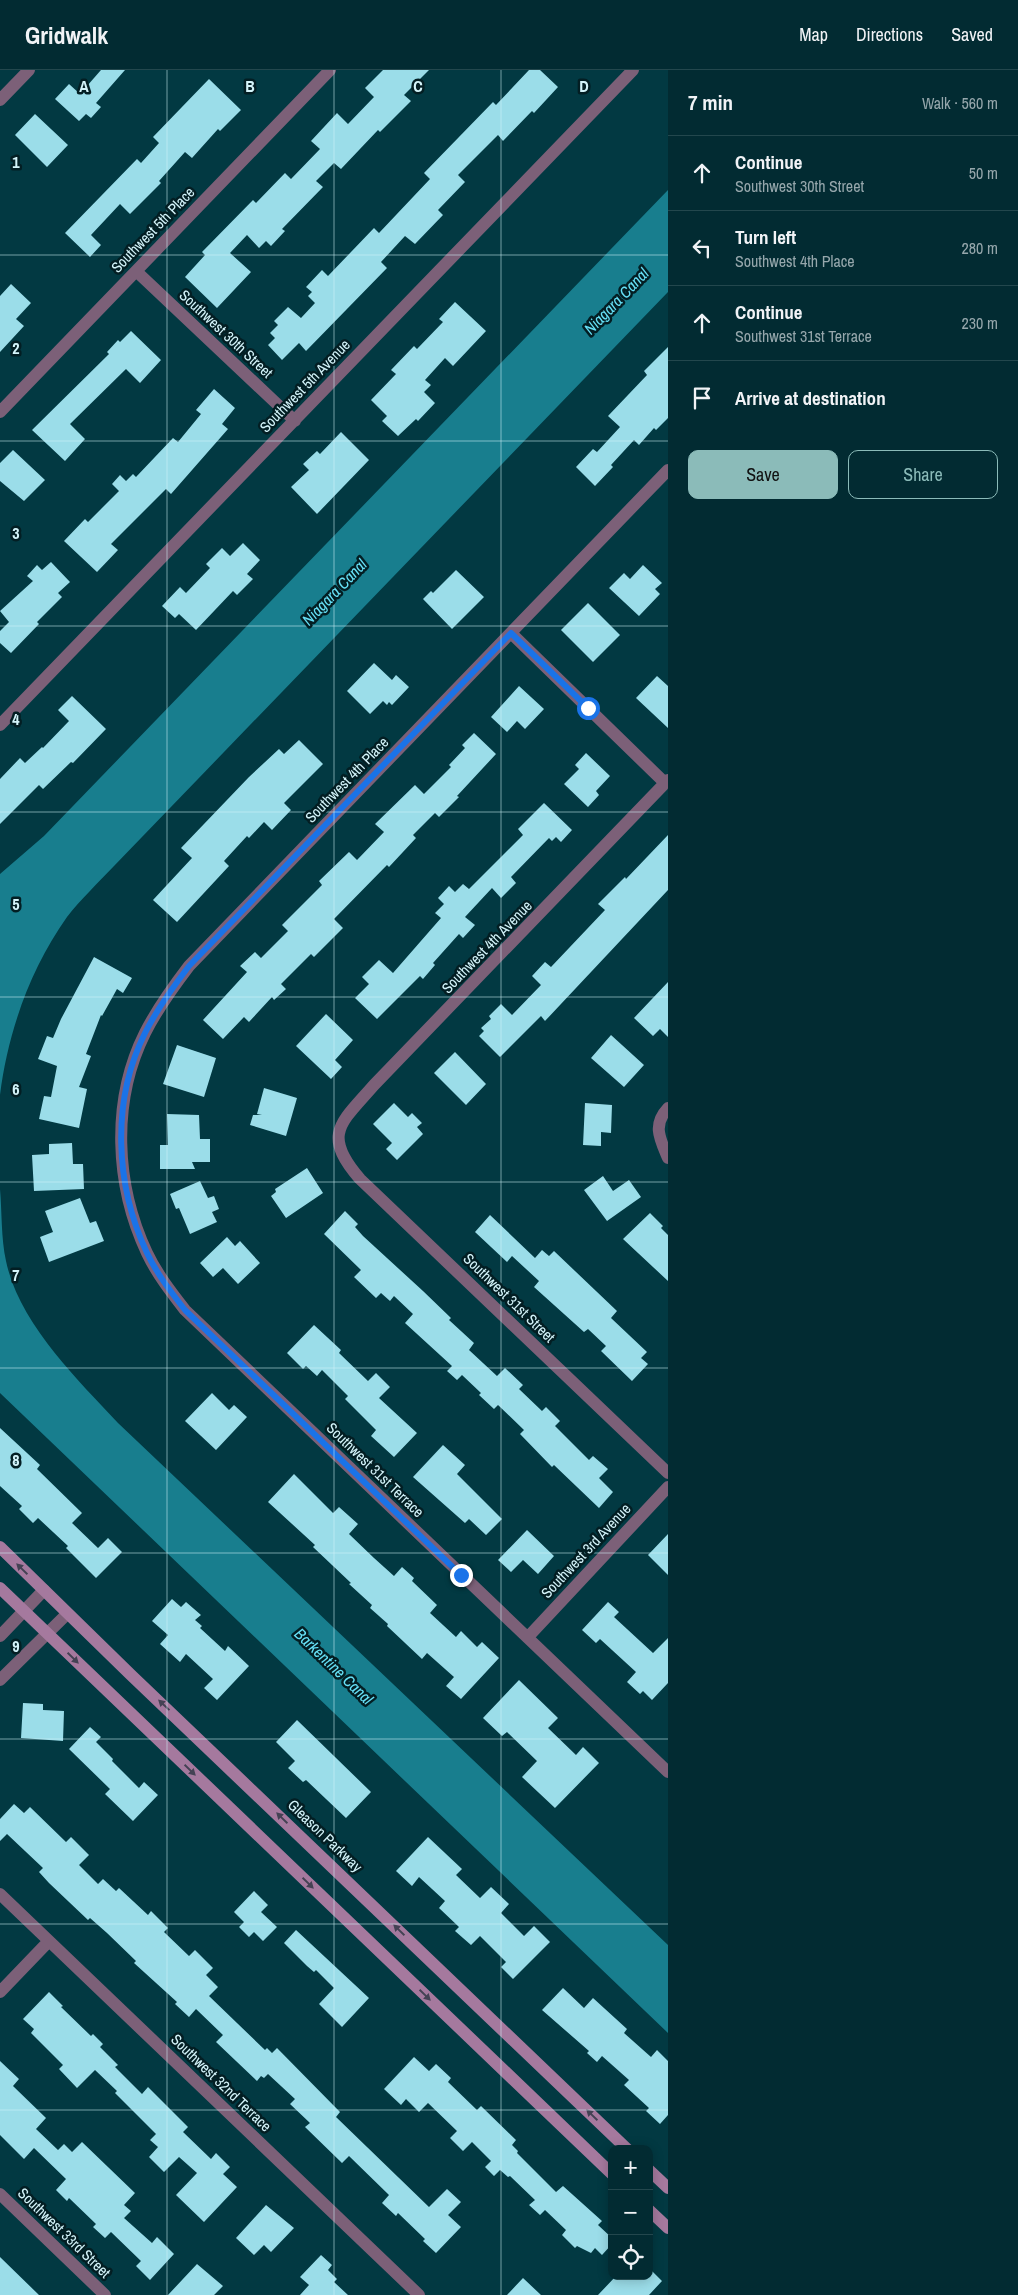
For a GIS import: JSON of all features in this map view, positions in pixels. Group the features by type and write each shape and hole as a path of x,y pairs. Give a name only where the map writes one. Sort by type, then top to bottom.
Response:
{"main road":[{"name":"Gleason Parkway","path":"0,1547 67,1614 623,2145"},
{"path":"0,1588 608,2170"},
{"path":"653,2174 668,2188"},
{"path":"653,2214 668,2228"}],"street":[{"path":"0,100 29,70"},
{"name":"Southwest 5th Place","path":"0,412 330,70"},
{"name":"Southwest 5th Avenue","path":"0,725 633,70"},
{"name":"Southwest 30th Street","path":"136,271 295,420"},
{"name":"Southwest 4th Place","path":"121,1153 121,1124 125,1092 134,1060 145,1033 173,987 189,966 668,470"},
{"path":"511,633 667,782"},
{"name":"Southwest 4th Avenue","path":"338,1141 342,1122 374,1085 667,782"},
{"path":"668,1108 662,1114 658,1134 668,1158"},
{"name":"Southwest 31st Street","path":"338,1141 344,1160 360,1179 668,1473"},
{"name":"Southwest 31st Terrace","path":"121,1153 126,1190 147,1253 164,1283 185,1310 668,1772"},
{"name":"Southwest 3rd Avenue","path":"528,1637 668,1487"},
{"path":"0,1636 44,1590"},
{"path":"0,1680 67,1614"},
{"name":"Southwest 32nd Terrace","path":"0,1894 419,2295"},
{"path":"0,1992 49,1942"},
{"name":"Southwest 33rd Street","path":"0,2194 105,2295"}],"water":[{"name":"Niagara Canal","path":"668,190 668,292 72,910 42,958 23,1002 9,1048 0,1095 0,874 44,836"},
{"name":"Barkentine Canal","path":"0,1189 4,1252 13,1284 36,1328 52,1349 118,1423 668,1945 668,2033 0,1393"}],"building":[{"path":"101,70 125,70 96,103 101,107 91,118 86,114 79,121 55,99 69,84 80,94"},
{"path":"383,70 429,70 404,95 411,101 380,132 378,130 341,169 334,163 316,181 323,187 282,229 285,231 271,246 266,241 259,248 247,235 230,253 251,272 217,308 185,277 205,255 202,252 253,200 256,203 285,173 291,179 320,149 311,141 337,113 348,124 374,97 365,88"},
{"path":"529,70 540,70 558,87 534,113 532,111 503,141 498,135 458,175 465,182 438,210 443,215 415,244 405,236 381,262 387,268 306,351 299,343 282,360 268,345 275,338 270,333 278,325 274,321 288,307 301,318 315,303 308,296 312,292 306,287 322,270 328,276 374,228 379,233 430,179 424,173 493,102 496,105"},
{"path":"209,79 241,110 220,131 218,129 192,158 185,152 159,181 161,183 130,214 120,204 91,235 101,245 90,257 65,233 137,159 141,163 159,143 153,137"},
{"path":"35,114 68,145 47,167 15,135"},
{"path":"11,284 31,303 16,319 24,326 0,352 0,296"},
{"path":"455,302 486,331 453,366 445,358 425,380 431,385 424,392 435,403 418,421 416,419 398,436 382,421 387,416 371,400 396,374 391,370 414,346 417,349 443,322 439,319"},
{"path":"131,331 161,360 140,383 126,369 70,424 85,439 65,461 32,430 109,354 107,352 118,340 120,342"},
{"path":"668,347 668,418 656,430 654,428 639,445 634,440 595,486 576,467 593,449 597,452 620,427 608,416 647,375 644,371"},
{"path":"214,389 235,408 222,424 228,429 171,494 166,489 111,544 118,550 97,572 64,541 85,519 88,522 119,491 112,484 120,475 126,481 133,474 136,477 173,438 178,442 201,414 196,410"},
{"path":"341,432 369,460 317,514 291,487 309,470 303,464 317,451 320,454"},
{"path":"13,450 45,480 24,501 0,481 0,463"},
{"path":"243,543 260,560 247,574 253,579 237,595 233,591 196,630 179,614 175,618 162,606 180,587 186,593 210,568 206,564 222,548 230,556"},
{"path":"51,562 70,582 58,593 62,597 37,622 39,624 11,653 0,643 0,631 9,622 0,611 33,581 27,576 37,565 42,570"},
{"path":"643,565 662,583 655,589 660,594 639,616 609,588 624,573 630,579"},
{"path":"456,570 484,597 452,629 423,599 431,591 433,593"},
{"path":"588,603 620,635 593,662 561,630"},
{"path":"374,663 392,680 396,675 409,687 392,705 389,702 387,705 383,701 370,714 347,691"},
{"path":"657,676 668,686 668,728 636,698"},
{"path":"519,686 544,709 525,729 517,721 507,732 491,717"},
{"path":"72,696 106,729 73,763 71,762 43,789 39,785 0,824 0,779 20,758 25,763 43,748 69,721 58,710"},
{"path":"474,733 496,754 457,796 459,797 439,817 435,813 413,835 416,838 389,867 387,865 334,919 343,928 314,957 311,954 281,984 286,989 274,1000 272,997 249,1022 244,1017 223,1039 203,1020 247,972 240,966 255,952 261,958 288,931 282,925 322,885 319,881 349,852 357,860 384,832 375,824 415,785 424,794 451,767 449,765 465,748 462,745"},
{"path":"299,740 323,764 284,803 291,810 272,830 264,822 249,838 247,836 224,861 229,866 177,922 153,900 192,858 181,848 249,777 279,749 284,754"},
{"path":"586,753 610,776 596,791 599,795 588,807 564,784 579,769 575,765"},
{"path":"544,803 572,830 561,842 556,837 552,841 549,838 511,877 516,883 501,898 492,888 465,917 475,925 463,938 459,934 433,963 435,965 423,979 420,976 377,1019 355,998 369,984 362,977 379,960 393,973 441,918 435,913 444,904 438,898 449,886 455,892 463,884 469,889 523,835 518,829"},
{"path":"668,835 668,890 545,1021 541,1016 500,1057 479,1036 484,1031 481,1028 491,1019 489,1016 501,1004 512,1015 541,985 532,976 545,962 551,967 605,910 598,904 625,877 626,879"},
{"path":"94,957 132,978 123,993 117,989 101,1015 86,1054 91,1056 79,1087 87,1089 79,1128 39,1119 44,1096 51,1097 57,1066 38,1059 47,1036 53,1038"},
{"path":"668,982 668,1037 660,1029 653,1036 634,1018"},
{"path":"326,1014 353,1040 335,1060 342,1067 331,1079 296,1046"},
{"path":"611,1035 644,1065 624,1087 591,1058"},
{"path":"177,1045 216,1058 204,1097 163,1084"},
{"path":"455,1052 486,1084 466,1105 434,1073"},
{"path":"264,1088 297,1098 286,1136 250,1125 253,1115 262,1115 257,1114"},
{"path":"394,1103 408,1117 412,1113 422,1123 417,1127 423,1134 397,1160 386,1149 392,1143 373,1124"},
{"path":"585,1103 612,1105 611,1133 601,1132 601,1146 583,1145"},
{"path":"167,1114 199,1115 200,1139 210,1139 210,1162 192,1162 195,1169 160,1169 160,1145 168,1145"},
{"path":"72,1143 73,1164 83,1164 84,1189 34,1191 32,1155 49,1154 49,1144"},
{"path":"307,1168 323,1193 286,1218 271,1196 276,1192 275,1189"},
{"path":"603,1176 613,1191 629,1180 641,1197 607,1221 584,1190"},
{"path":"200,1181 208,1198 214,1196 219,1209 212,1212 217,1222 190,1234 179,1208 176,1209 170,1194"},
{"path":"80,1198 90,1223 96,1221 104,1241 49,1262 40,1237 53,1232 45,1211"},
{"path":"345,1211 358,1224 355,1227 363,1236 423,1291 451,1318 449,1320 474,1343 469,1350 497,1376 505,1368 523,1385 519,1389 542,1411 546,1407 560,1421 555,1426 589,1460 593,1456 608,1469 599,1478 613,1492 599,1508 554,1465 552,1467 520,1434 524,1430 498,1405 494,1409 462,1375 457,1380 447,1371 452,1366 405,1323 413,1314 394,1296 390,1301 381,1293 376,1298 354,1277 361,1270 324,1234"},
{"path":"650,1213 663,1226 661,1228 668,1235 668,1281 623,1239"},
{"path":"490,1215 535,1258 542,1250 549,1256 554,1251 617,1311 611,1318 647,1352 641,1358 648,1364 632,1381 601,1351 606,1346 588,1329 584,1332 534,1287 539,1281 512,1256 507,1262 475,1232"},
{"path":"227,1237 235,1246 240,1241 260,1263 238,1284 223,1268 213,1277 200,1263"},
{"path":"314,1325 341,1350 339,1353 368,1381 376,1373 390,1387 379,1398 417,1433 394,1457 371,1436 376,1430 345,1399 348,1396 322,1370 317,1376 306,1366 303,1369 287,1353"},
{"path":"212,1393 229,1410 234,1405 247,1417 216,1450 185,1421"},
{"path":"0,1428 40,1465 37,1469 82,1513 72,1523 98,1548 108,1538 122,1552 96,1578 66,1548 68,1546 38,1518 33,1523 19,1509 22,1506 0,1486"},
{"path":"443,1445 465,1465 457,1474 502,1519 486,1535 469,1519 465,1523 413,1477"},
{"path":"294,1474 333,1513 339,1507 358,1524 349,1534 394,1576 402,1567 414,1578 412,1581 437,1605 430,1613 456,1637 461,1631 477,1647 482,1642 499,1658 461,1699 446,1686 454,1677 427,1653 422,1659 370,1608 372,1605 313,1547 315,1545 268,1502"},
{"path":"527,1530 554,1556 538,1574 523,1560 511,1572 498,1560"},
{"path":"668,1534 668,1575 648,1555"},
{"path":"172,1599 181,1607 186,1602 201,1615 195,1620 202,1626 200,1628 225,1651 228,1646 249,1666 217,1700 204,1688 213,1679 186,1654 180,1662 160,1644 168,1635 152,1621"},
{"path":"608,1602 619,1612 614,1617 653,1653 668,1638 668,1683 652,1700 643,1691 640,1694 627,1682 636,1672 600,1639 596,1643 582,1630"},
{"path":"519,1680 558,1718 548,1728 576,1755 583,1747 599,1763 555,1808 522,1777 537,1761 507,1732 502,1736 483,1718"},
{"path":"23,1703 43,1704 43,1710 64,1711 63,1741 21,1738"},
{"path":"297,1720 371,1792 346,1818 306,1780 303,1782 288,1768 295,1761 276,1742"},
{"path":"90,1727 101,1737 96,1742 139,1788 144,1782 158,1795 133,1821 105,1794 110,1789 69,1749"},
{"path":"14,1804 24,1813 30,1807 66,1842 71,1837 89,1855 79,1865 98,1884 103,1879 116,1891 119,1888 148,1915 151,1911 168,1928 164,1932 189,1956 195,1950 213,1968 206,1975 218,1987 209,1996 265,2050 267,2048 272,2053 277,2048 340,2112 336,2117 429,2207 447,2189 461,2202 448,2215 461,2227 436,2253 423,2241 425,2239 398,2213 396,2216 382,2203 389,2195 349,2156 342,2163 305,2127 310,2123 290,2104 295,2099 268,2074 264,2078 261,2076 257,2081 216,2042 223,2035 196,2009 189,2017 175,2004 177,2002 134,1963 136,1961 107,1933 90,1918 88,1920 49,1883 39,1872 43,1868 7,1834 0,1841 0,1819"},
{"path":"428,1837 462,1869 456,1875 480,1898 491,1887 509,1904 501,1913 524,1936 534,1926 550,1942 513,1979 501,1967 506,1962 480,1936 471,1945 455,1931 459,1927 439,1908 445,1901 419,1877 412,1886 396,1871"},
{"path":"254,1891 268,1905 261,1912 277,1927 263,1941 254,1932 249,1937 239,1927 244,1922 234,1912"},
{"path":"296,1930 369,1998 342,2027 319,2004 334,1988 316,1970 314,1972 307,1966 284,1943"},
{"path":"563,1988 584,2008 593,1998 627,2029 624,2033 651,2057 657,2050 668,2061 668,2115 660,2124 646,2111 649,2108 624,2085 629,2080 602,2056 597,2062 587,2053 589,2051 542,2010"},
{"path":"49,1992 63,2006 61,2007 91,2036 93,2034 103,2044 100,2047 118,2065 115,2067 142,2094 148,2087 188,2127 183,2132 211,2159 216,2153 230,2167 223,2174 237,2187 204,2222 176,2195 197,2173 179,2157 164,2172 149,2157 158,2147 150,2140 156,2134 115,2093 117,2091 95,2070 77,2088 59,2069 63,2065 31,2033 34,2029 23,2019"},
{"path":"414,2057 429,2071 436,2064 451,2078 448,2082 477,2110 481,2106 516,2140 512,2145 518,2151 517,2153 556,2192 563,2186 602,2221 598,2225 608,2234 608,2248 602,2255 595,2248 591,2253 577,2246 575,2248 562,2235 566,2230 545,2210 540,2215 529,2205 535,2200 510,2176 508,2177 500,2170 494,2176 485,2167 491,2161 472,2142 463,2151 450,2138 457,2131 428,2103 419,2112 406,2099 401,2105 384,2089"},
{"path":"0,2061 19,2079 13,2086 46,2118 36,2129 58,2150 64,2144 72,2152 82,2142 135,2193 124,2205 131,2211 124,2218 152,2243 157,2237 174,2254 150,2280 136,2266 141,2261 111,2232 105,2238 93,2227 96,2224 69,2198 67,2201 56,2190 66,2179 34,2148 24,2159 0,2135"},
{"path":"266,2205 294,2228 271,2252 264,2245 254,2255 236,2238"},
{"path":"321,2255 332,2265 328,2270 337,2279 334,2282 348,2295 300,2295 309,2285 300,2277"},
{"path":"0,2257 39,2295 0,2295"},
{"path":"197,2264 223,2286 214,2295 168,2295"},
{"path":"653,2272 662,2281 649,2295 598,2295 612,2280 653,2280"},
{"path":"523,2278 541,2295 507,2295"}],"route":[{"path":"461,1575 185,1310 164,1283 147,1253 126,1190 121,1153 121,1124 125,1092 134,1060 145,1033 173,987 189,966 511,633 588,708"}]}
